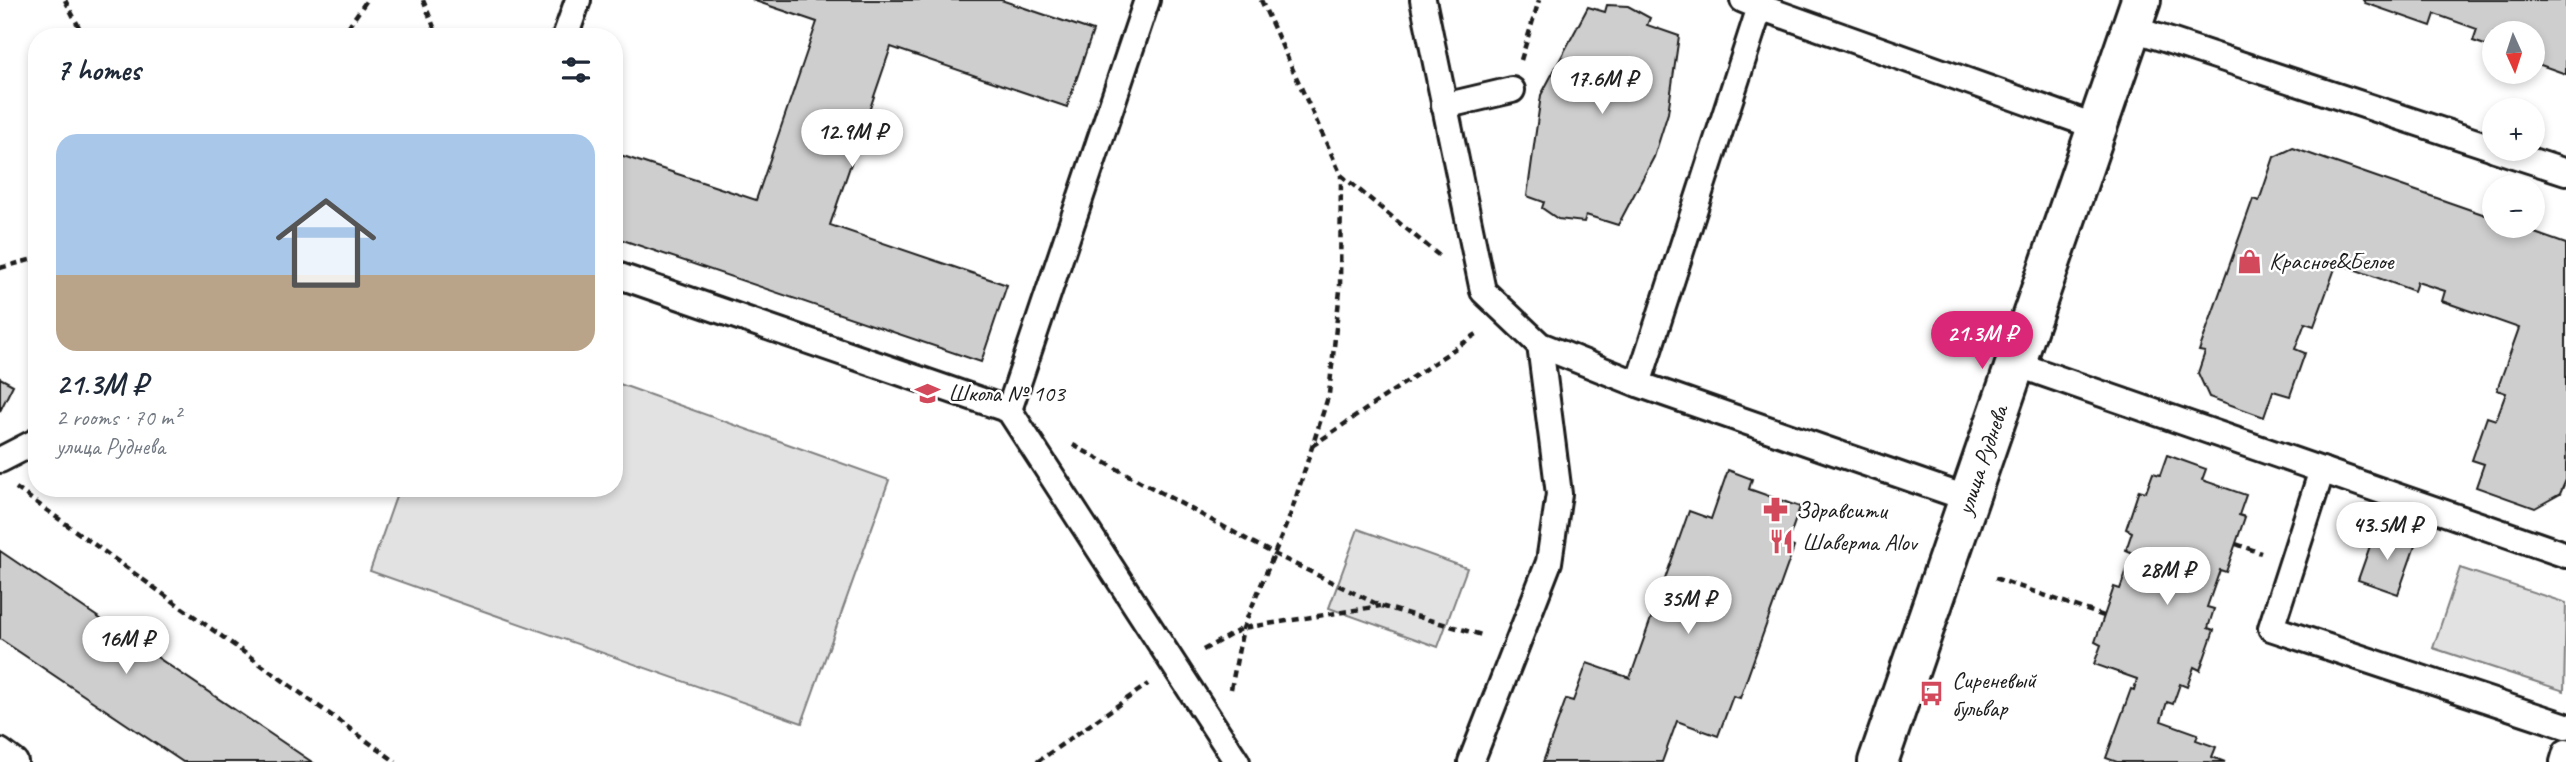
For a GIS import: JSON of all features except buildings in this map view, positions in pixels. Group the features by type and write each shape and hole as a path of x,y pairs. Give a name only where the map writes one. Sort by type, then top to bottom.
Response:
{"street":[{"name":"улица Руднева","path":"1878,762 2136,14"}],"lane":[{"path":"568,28 578,0"},
{"path":"1009,410 1147,0"},
{"path":"1423,0 1483,291 1505,314 1540,345 1638,384 1969,499"},
{"path":"1638,384 1752,3 2097,127"},
{"path":"2136,14 2482,144"},
{"path":"1444,106 1512,90"},
{"path":"2532,161 2566,172"},
{"path":"623,277 1009,410 1237,762"},
{"path":"1471,762 1549,562 1559,494 1540,345"},
{"path":"2016,365 2566,555"},
{"path":"0,460 28,446"},
{"path":"2322,470 2271,628 2566,726"},
{"path":"0,751 15,762"},
{"path":"2563,762 2566,752"}],"path":[{"path":"65,0 79,28"},
{"path":"347,28 366,0"},
{"path":"423,0 434,28"},
{"path":"1222,738 1243,628 1290,516 1329,394 1340,290 1341,175 1261,0"},
{"path":"1512,90 1539,0"},
{"path":"1341,175 1483,291"},
{"path":"0,268 28,260"},
{"path":"1311,447 1505,314"},
{"path":"1070,443 1274,554 1381,606 1517,645"},
{"path":"11,484 28,496"},
{"path":"29,497 396,762"},
{"path":"1995,578 2104,616"}],"shaded area":[{"path":"623,385 889,480 802,723 370,571 396,497 623,497"},
{"path":"1358,529 1467,568 1438,647 1329,608"},
{"path":"2460,568 2566,603 2564,691 2433,648"}],"place":[{"name":"Красное&Белое","path":"2249,261"},
{"name":"Школа № 103","path":"928,393"},
{"name":"Здравсити","path":"1776,510"},
{"name":"Шаверма Alov","path":"1782,542"},
{"name":"Сиреневый бульвар","path":"1932,694"}]}
